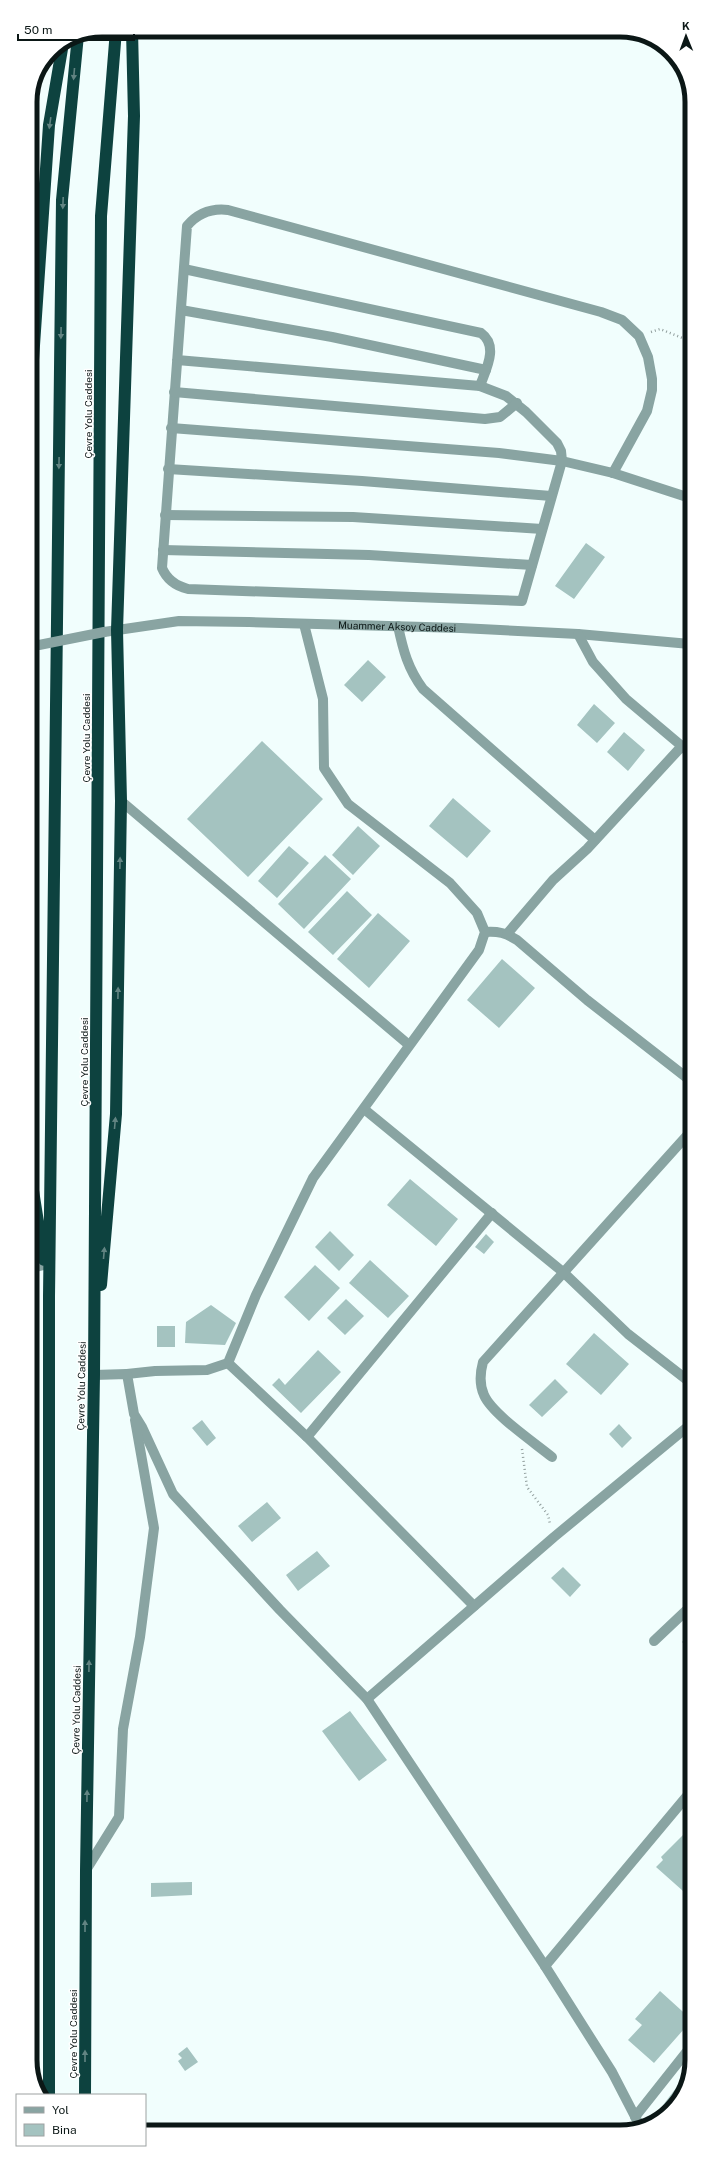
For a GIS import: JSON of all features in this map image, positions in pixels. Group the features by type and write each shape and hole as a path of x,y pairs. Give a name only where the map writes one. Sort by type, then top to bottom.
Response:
{"highway":[{"name":"Çevre Yolu Caddesi","path":"85,2094 86,1870 94,1376 101,216 115,37"},
{"path":"94,1376 116,1114 121,801 117,630 134,116 132,37"},
{"path":"48,2094 49,1297 62,200 77,42"},
{"path":"37,301 49,125 62,52"},
{"path":"37,1218 49,1297"}],"street":[{"path":"177,360 480,386 494,391 517,404 557,443 561,452 562,460 522,601 188,589 172,582 164,573 162,568 168,469 187,226 204,212 220,209 228,210 601,312 622,320 639,336 648,356 652,379 650,400 647,411 613,473"},
{"path":"184,269 481,333 489,340 491,345 486,370 480,386"},
{"path":"181,310 332,336 486,370"},
{"path":"174,392 486,419 500,417 517,404"},
{"path":"171,428 499,453 562,460 613,473 685,496"},
{"path":"168,469 362,481 552,496"},
{"path":"165,515 353,517 542,529"},
{"path":"163,550 369,555 532,565"},
{"name":"Muammer Aksoy Caddesi","path":"37,646 104,632 179,621 398,626 578,634 685,644"},
{"path":"94,1376 127,1374 155,1370 207,1370 228,1363 256,1296 313,1178 364,1109 408,1045 479,950 485,932 477,913 450,884 348,804 324,768 323,699 304,624"},
{"path":"398,626 403,654 414,676 423,688 595,840"},
{"path":"578,634 593,662 626,699 685,749"},
{"path":"507,934 553,880 685,751"},
{"path":"121,801 408,1045"},
{"path":"485,932 495,931 507,934 587,1000 685,1076"},
{"path":"364,1109 563,1272 628,1334 685,1377"},
{"path":"552,1457 497,1412 484,1395 480,1376 483,1362 685,1138"},
{"path":"307,1437 492,1213"},
{"path":"37,1267 44,1265"},
{"path":"228,1363 307,1437 474,1606"},
{"path":"86,1870 119,1817 123,1729 140,1637 154,1528 127,1374"},
{"path":"134,1414 142,1427 173,1494 280,1610 367,1699 545,1966 612,2072 638,2123"},
{"path":"367,1699 554,1537 685,1429"},
{"path":"654,1641 685,1612"},
{"path":"545,1966 685,1798"},
{"path":"635,2117 685,2054"}],"path":[{"path":"639,336 660,330 685,340"},
{"path":"522,1432 522,1460 527,1487 548,1516 554,1537"}],"building":[{"path":"586,543 605,557 574,599 555,586"},
{"path":"368,660 386,677 362,702 344,685"},
{"path":"594,704 615,723 597,743 577,725"},
{"path":"624,732 645,750 628,771 607,752"},
{"path":"262,741 323,799 248,877 187,819"},
{"path":"453,798 491,831 467,858 429,826"},
{"path":"358,826 380,846 353,875 332,855"},
{"path":"289,846 309,863 277,898 258,881"},
{"path":"325,855 351,879 304,929 278,904"},
{"path":"347,891 372,915 333,955 308,932"},
{"path":"378,913 410,941 369,988 337,959"},
{"path":"502,959 535,988 499,1028 467,1000"},
{"path":"410,1179 458,1219 436,1246 387,1205"},
{"path":"330,1231 354,1255 339,1271 315,1247"},
{"path":"486,1234 494,1242 484,1254 475,1247"},
{"path":"370,1260 409,1296 388,1318 349,1283"},
{"path":"315,1265 340,1288 309,1321 284,1297"},
{"path":"346,1299 364,1316 345,1335 327,1318"},
{"path":"211,1305 236,1323 225,1345 185,1343 186,1322"},
{"path":"157,1326 175,1326 175,1347 157,1347"},
{"path":"594,1333 629,1364 601,1395 566,1364"},
{"path":"318,1350 341,1372 301,1413 272,1385 279,1378 285,1385"},
{"path":"555,1379 568,1392 542,1417 529,1405"},
{"path":"202,1420 216,1438 207,1446 192,1428"},
{"path":"619,1424 632,1438 622,1448 609,1434"},
{"path":"267,1502 281,1518 252,1542 238,1526"},
{"path":"317,1551 330,1566 298,1591 286,1575"},
{"path":"563,1567 581,1585 570,1597 551,1578"},
{"path":"350,1711 387,1760 359,1781 322,1731"},
{"path":"685,1833 685,1893 656,1867 663,1860 661,1857"},
{"path":"192,1882 192,1895 151,1897 151,1883"},
{"path":"660,1991 685,2014 685,2028 654,2063 628,2040 642,2025 635,2019"},
{"path":"187,2047 198,2062 185,2071 178,2061 182,2058 178,2054"},
{"path":"676,2088 678,2089 672,2100 657,2113"}]}
